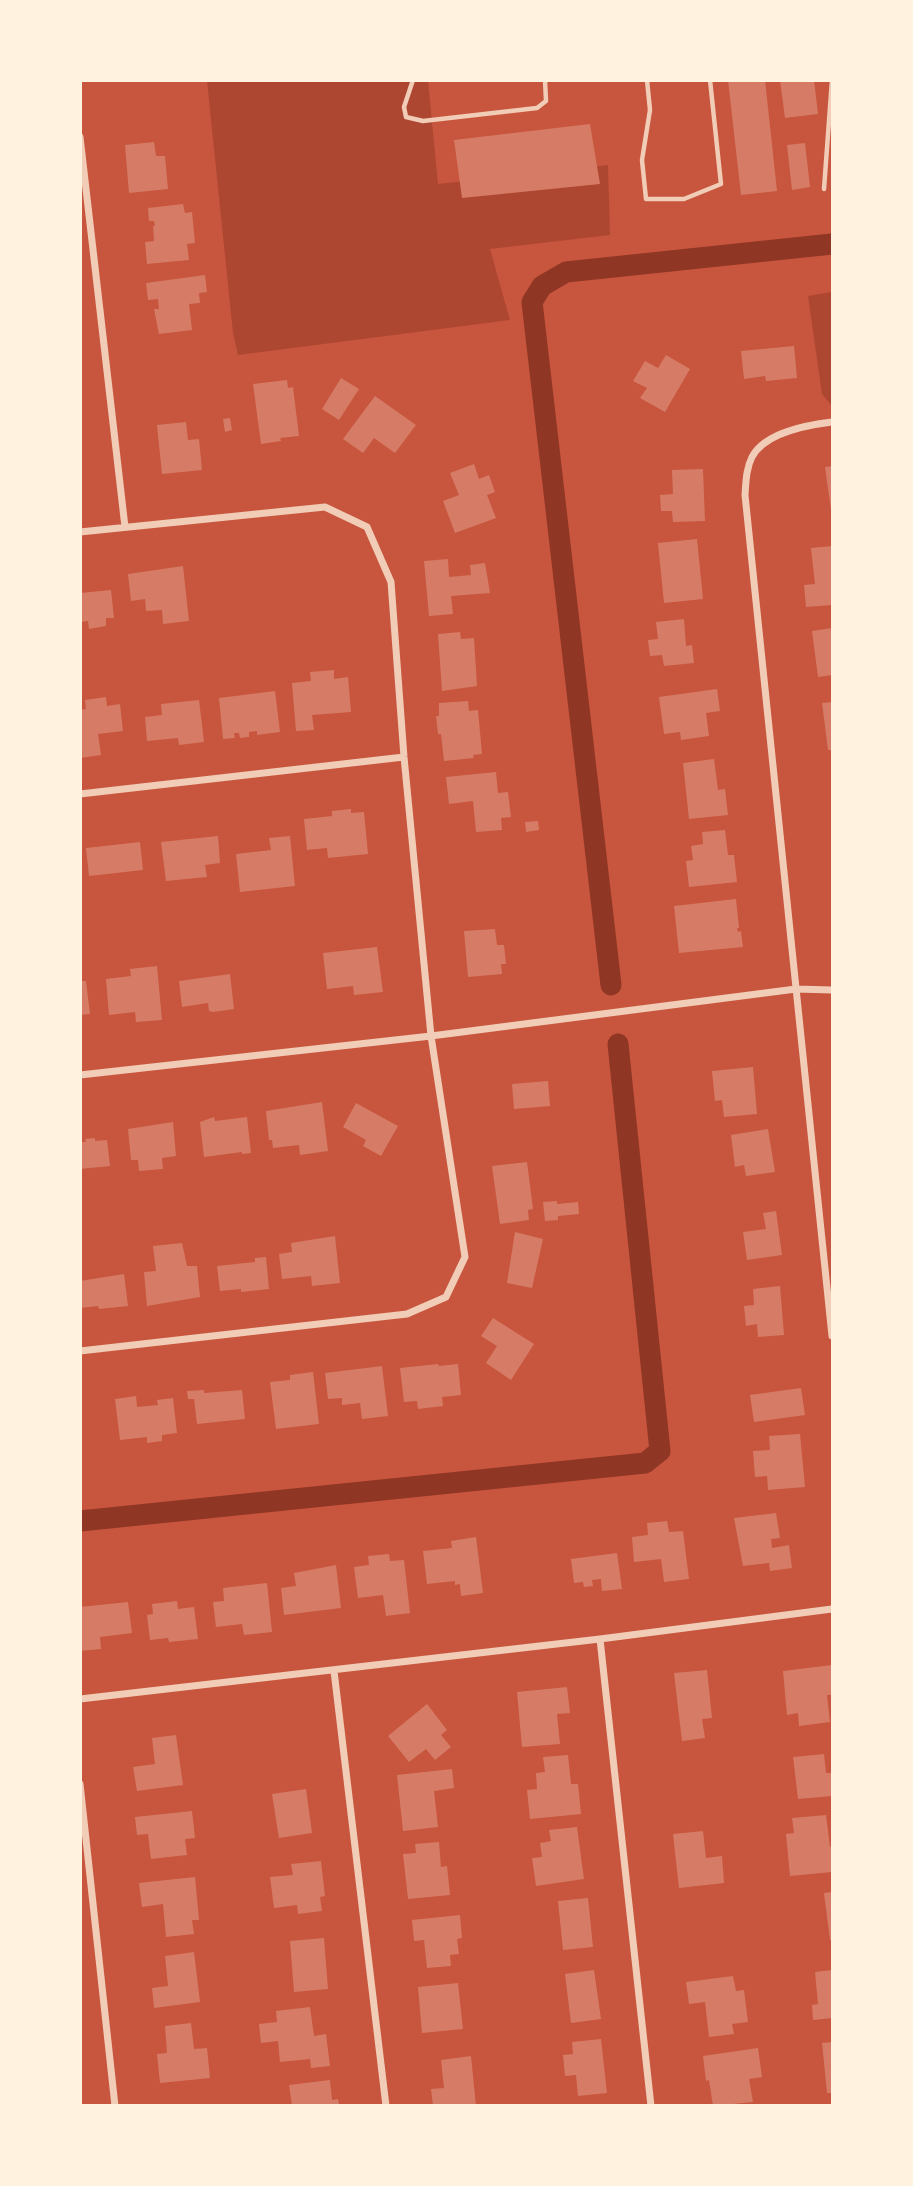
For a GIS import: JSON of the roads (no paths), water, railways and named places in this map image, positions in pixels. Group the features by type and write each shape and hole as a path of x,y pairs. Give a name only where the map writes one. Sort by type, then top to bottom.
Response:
{"street":[{"path":"80,137 125,527"},
{"path":"832,422 783,432 753,455 746,475 745,495 832,1336"},
{"path":"80,532 325,507 368,527 391,582 404,757 431,1036 465,1257 446,1297 407,1314 80,1351"},
{"path":"80,794 404,757"},
{"path":"80,1075 431,1036 796,989 832,990"},
{"path":"80,1699 334,1671 832,1609"},
{"path":"600,1639 651,2105"},
{"path":"334,1671 386,2105"},
{"path":"80,1784 115,2105"}],"lane":[{"path":"412,80 404,107 406,117 422,121 537,108 547,101 545,80"},
{"path":"647,80 650,110 642,160 646,199 684,199 721,184 710,80"},
{"path":"824,189 832,80"}],"waterway":[{"path":"611,985 532,302 542,286 566,272 832,244"},
{"path":"80,1521 645,1463 660,1451 618,1044"}]}
